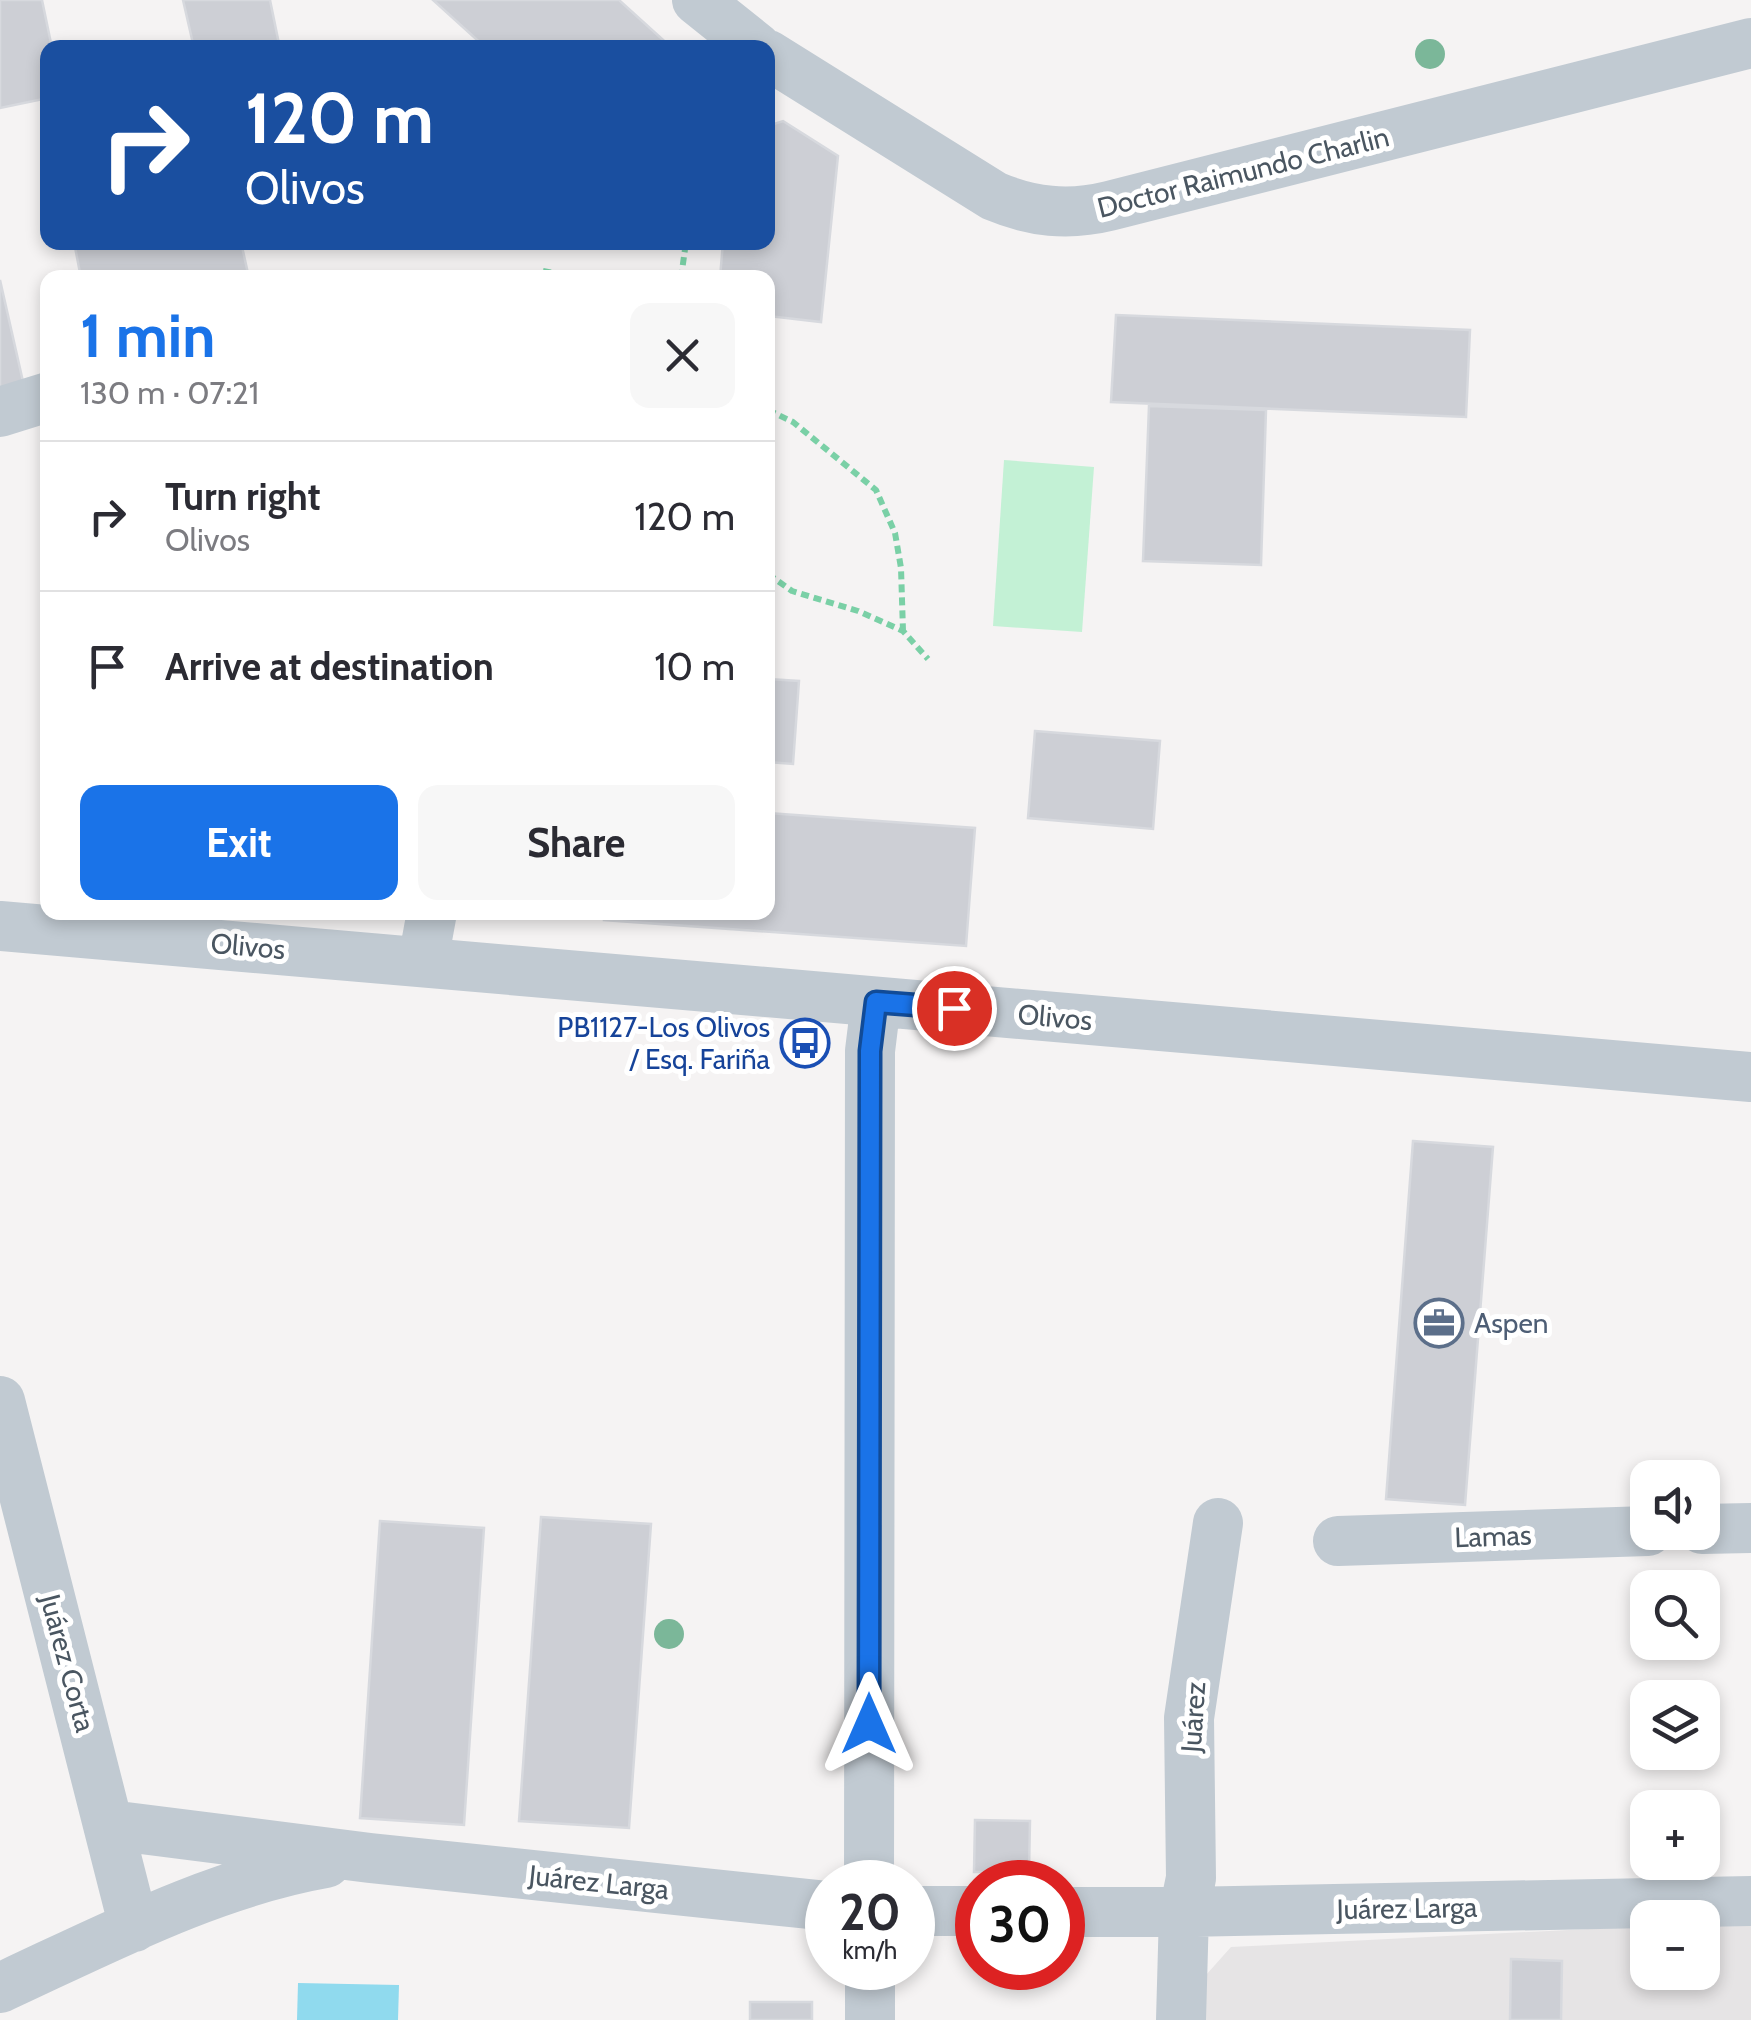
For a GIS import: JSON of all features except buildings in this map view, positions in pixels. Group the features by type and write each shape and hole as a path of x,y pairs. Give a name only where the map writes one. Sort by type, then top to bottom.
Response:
{"street":[{"path":"698,0 747,40"},
{"name":"Doctor Raimundo Charlin","path":"775,59 994,196 1018,206 1066,213 1098,209 1751,43"},
{"path":"0,412 40,400"},
{"path":"423,961 431,920"},
{"name":"Olivos","path":"0,926 1751,1077"},
{"path":"869,1860 870,1051 876,1002"},
{"name":"Juárez Corta","path":"0,1401 134,1927"},
{"name":"Juárez","path":"1182,2020 1184,1912 1192,1878 1189,1718 1218,1523"},
{"path":"1720,1529 1751,1528"},
{"name":"Lamas","path":"1338,1541 1630,1532"},
{"name":"Juárez Larga","path":"110,1824 370,1858 805,1904"},
{"name":"Juárez Larga","path":"0,1988 134,1927 277,1873 370,1858"},
{"name":"Juárez Larga","path":"1085,1912 1751,1901"},
{"path":"870,1990 870,2020"}],"path":[{"path":"775,414 792,422 876,490 895,533 901,568 903,631"},
{"path":"775,579 792,591 858,611 903,631 928,659"}],"shaded area":[{"path":"1751,1921 1751,2020 1205,2020 1206,1975 1231,1947 1630,1927 1630,1990 1720,1990 1720,1923"}],"green space":[{"path":"1004,460 1094,467 1082,632 993,626"}],"water":[{"path":"298,1983 399,1985 398,2020 297,2020"}],"place":[{"name":"PB1127-Los Olivos / Esq. Fariña","path":"805,1043"},
{"name":"Aspen","path":"1439,1323"}],"route":[{"path":"869,1724 870,1051 876,1002 954,1008"}]}
